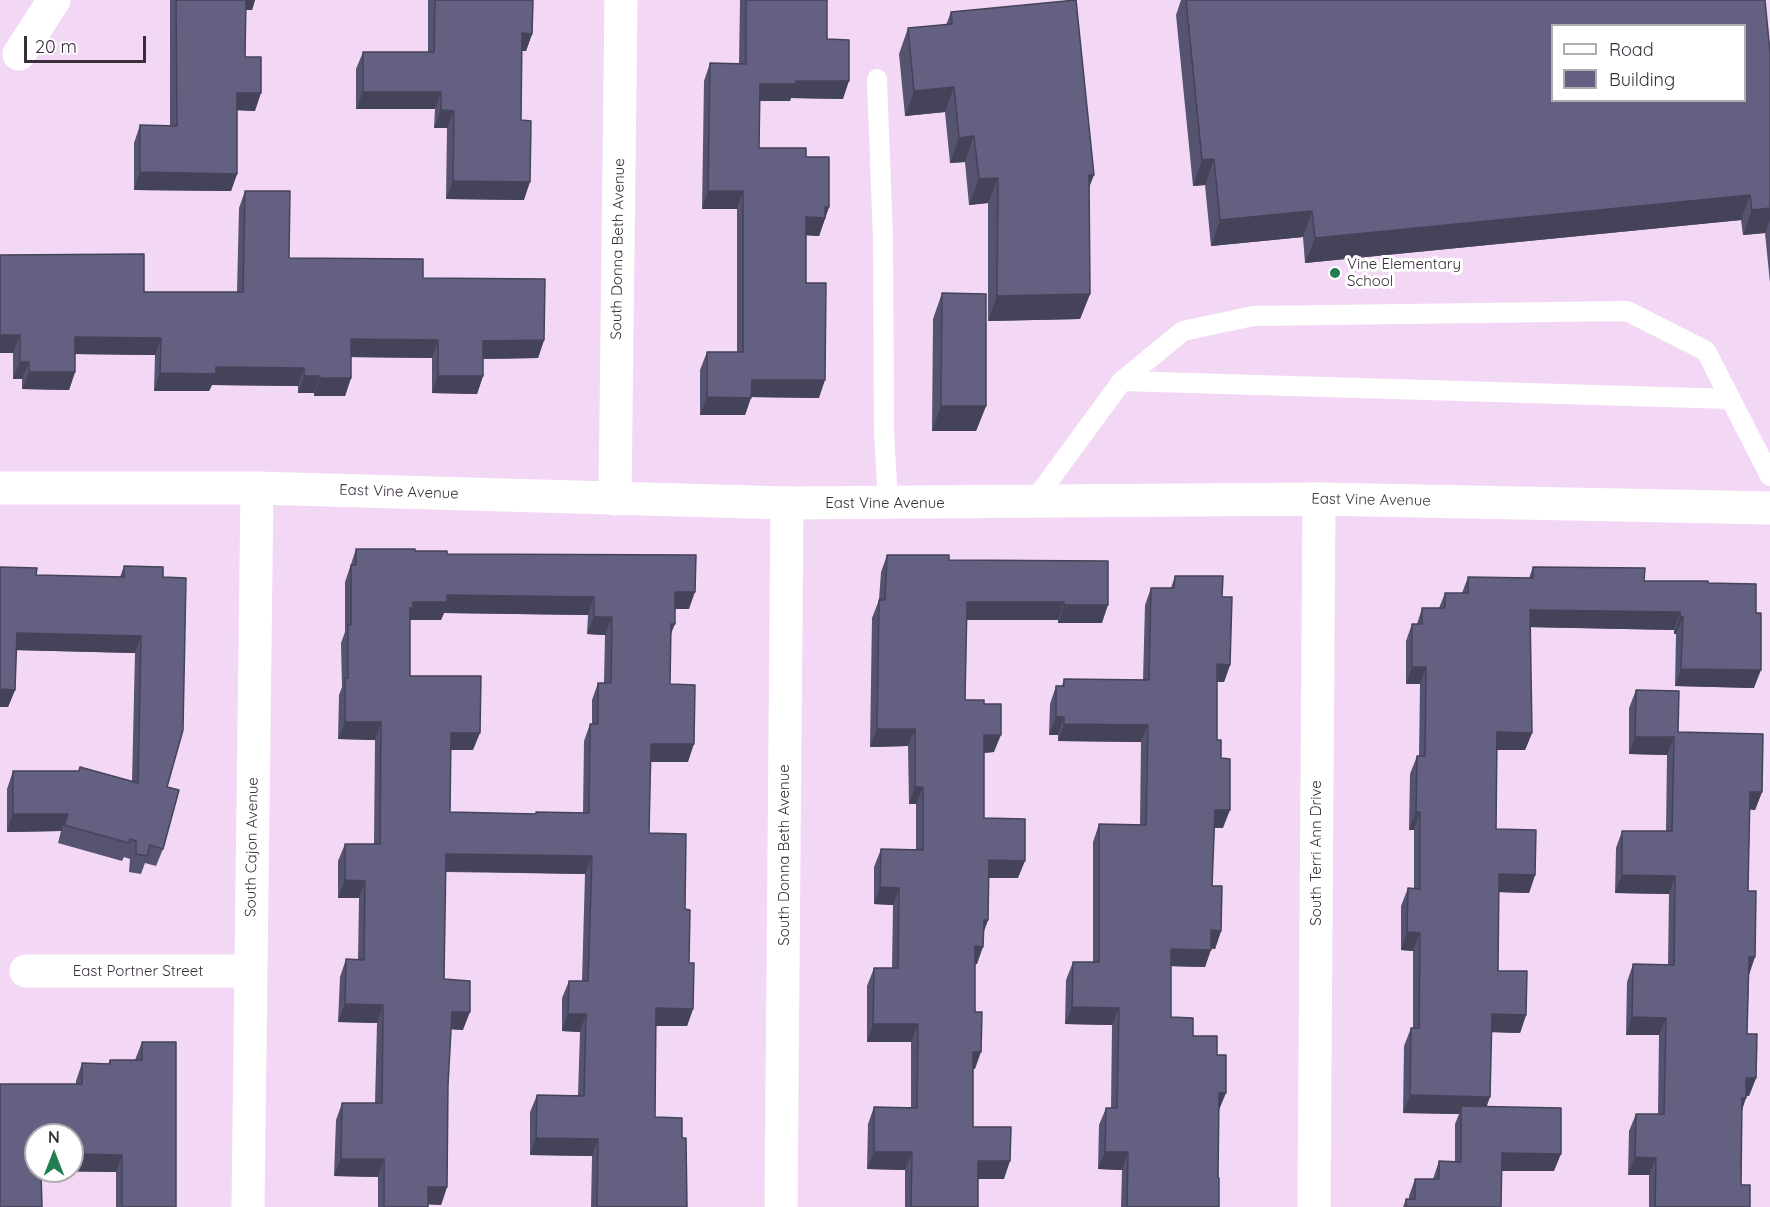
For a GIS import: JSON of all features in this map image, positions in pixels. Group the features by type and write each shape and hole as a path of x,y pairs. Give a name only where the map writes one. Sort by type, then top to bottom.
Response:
{"street":[{"path":"19,54 54,0"},
{"name":"South Donna Beth Avenue","path":"615,499 621,0"},
{"name":"East Vine Avenue","path":"0,488 257,488 787,503 1319,499 1770,508"},
{"name":"South Cajon Avenue","path":"248,1207 257,488"},
{"name":"South Terri Ann Drive","path":"1314,1207 1319,499"},
{"name":"South Donna Beth Avenue","path":"781,1207 787,503"},
{"name":"East Portner Street","path":"26,972 250,972"}],"lane":[{"path":"877,79 883,239 884,431 888,503"},
{"path":"1034,501 1122,381 1183,331 1253,316 1627,311 1706,351 1770,476"},
{"path":"1122,381 1731,399"}],"building":[{"path":"176,0 246,0 245,57 261,57 261,93 237,93 237,174 140,172 140,125 177,126"},
{"path":"435,0 533,0 532,34 522,33 521,120 531,121 530,182 453,181 454,111 441,110 441,92 363,92 363,52 434,52"},
{"path":"746,0 827,0 827,39 849,40 849,81 760,84 759,148 806,148 806,157 829,157 829,207 825,207 825,218 806,217 806,283 826,283 825,380 752,380 751,398 707,397 707,352 743,352 743,191 708,191 710,63 746,64"},
{"path":"1076,0 1094,175 1089,175 1090,294 997,296 998,178 979,179 974,136 959,138 954,87 914,91 908,28 952,24 951,12"},
{"path":"1186,0 1765,0 1770,52 1770,208 1752,210 1750,195 1315,238 1312,211 1220,220 1214,159 1202,160"},
{"path":"245,191 290,191 289,258 423,259 423,278 545,279 544,340 483,341 483,376 438,376 438,340 351,339 351,378 320,378 320,376 304,376 304,368 216,367 216,374 160,373 161,338 75,337 75,372 29,372 29,362 20,362 20,335 0,335 0,255 144,254 144,292 243,292"},
{"path":"942,293 986,294 986,406 941,406"},
{"path":"356,549 415,549 415,551 447,551 447,554 696,555 695,592 675,592 675,624 671,624 670,684 695,685 694,744 651,744 649,833 686,834 685,909 690,910 689,963 694,963 693,1009 656,1008 655,1117 682,1118 682,1138 686,1138 687,1207 597,1207 598,1139 536,1138 537,1095 584,1096 586,1014 568,1014 569,981 588,981 592,856 446,854 444,979 470,981 470,1012 452,1012 448,1085 447,1187 428,1187 428,1207 384,1207 384,1159 341,1159 342,1103 382,1103 383,1005 345,1004 346,959 364,960 365,881 345,880 345,844 380,844 381,722 345,722 348,625 351,625 351,565 356,565","holes":["447,595 594,597 594,617 612,617 611,683 598,683 598,724 590,724 589,813 450,812 451,733 480,733 481,676 410,676 410,608 413,608 413,602 447,602"]},
{"path":"887,555 949,555 949,560 1108,561 1108,605 1064,605 1064,602 967,602 965,700 984,700 984,704 1001,704 1001,735 984,735 984,818 1025,819 1025,861 989,860 988,920 984,920 983,947 975,946 975,1012 982,1012 981,1052 973,1052 973,1127 1011,1127 1010,1161 978,1161 978,1207 911,1207 912,1152 874,1152 874,1107 917,1108 918,1024 873,1024 874,968 898,968 899,888 880,887 881,849 923,850 923,787 915,787 915,729 877,729 879,600 885,600"},
{"path":"124,566 163,567 163,577 186,578 183,730 167,787 179,790 163,849 150,845 147,856 136,854 136,841 130,839 129,843 64,825 68,814 13,814 13,771 79,771 80,767 138,783 141,636 17,633 15,690 0,689 0,567 37,568 36,575 124,577"},
{"path":"1533,567 1645,568 1644,581 1756,584 1756,613 1761,613 1761,670 1681,669 1683,617 1680,617 1680,612 1530,610 1532,733 1497,732 1496,829 1536,830 1535,875 1499,874 1498,971 1527,971 1526,1015 1492,1014 1490,1097 1410,1095 1411,1028 1419,1028 1420,933 1407,932 1408,888 1420,889 1420,812 1416,812 1417,756 1425,756 1426,667 1412,667 1412,624 1422,624 1422,608 1445,608 1445,593 1468,593 1468,577 1533,578"},
{"path":"1175,576 1223,576 1222,597 1232,597 1230,665 1217,664 1217,740 1221,740 1221,758 1230,759 1230,810 1215,810 1212,886 1222,886 1221,931 1211,930 1211,950 1171,949 1171,1017 1193,1018 1193,1036 1217,1036 1217,1055 1226,1055 1226,1093 1219,1093 1219,1207 1127,1207 1128,1152 1105,1152 1106,1108 1117,1108 1119,1008 1072,1007 1073,962 1099,962 1099,824 1146,825 1148,725 1064,724 1064,717 1056,717 1056,686 1064,686 1064,679 1149,680 1151,588 1174,588"},
{"path":"1636,690 1679,691 1678,732 1763,734 1762,792 1750,792 1748,891 1756,891 1755,957 1749,957 1747,1034 1757,1034 1756,1078 1746,1078 1746,1098 1742,1098 1741,1185 1750,1185 1750,1207 1655,1207 1656,1158 1635,1157 1636,1114 1664,1114 1666,1018 1632,1017 1633,964 1674,965 1675,876 1622,875 1622,831 1672,831 1674,737 1635,737"},
{"path":"142,1042 176,1042 176,1207 122,1207 122,1155 84,1154 84,1123 24,1123 24,1183 41,1183 42,1207 0,1207 0,1084 82,1084 82,1063 110,1064 110,1060 142,1060"},
{"path":"1461,1106 1561,1108 1561,1154 1502,1153 1501,1207 1406,1207 1406,1199 1415,1199 1415,1179 1439,1179 1439,1161 1461,1162"}],"place":[{"name":"Vine Elementary School","path":"1335,273"}]}
